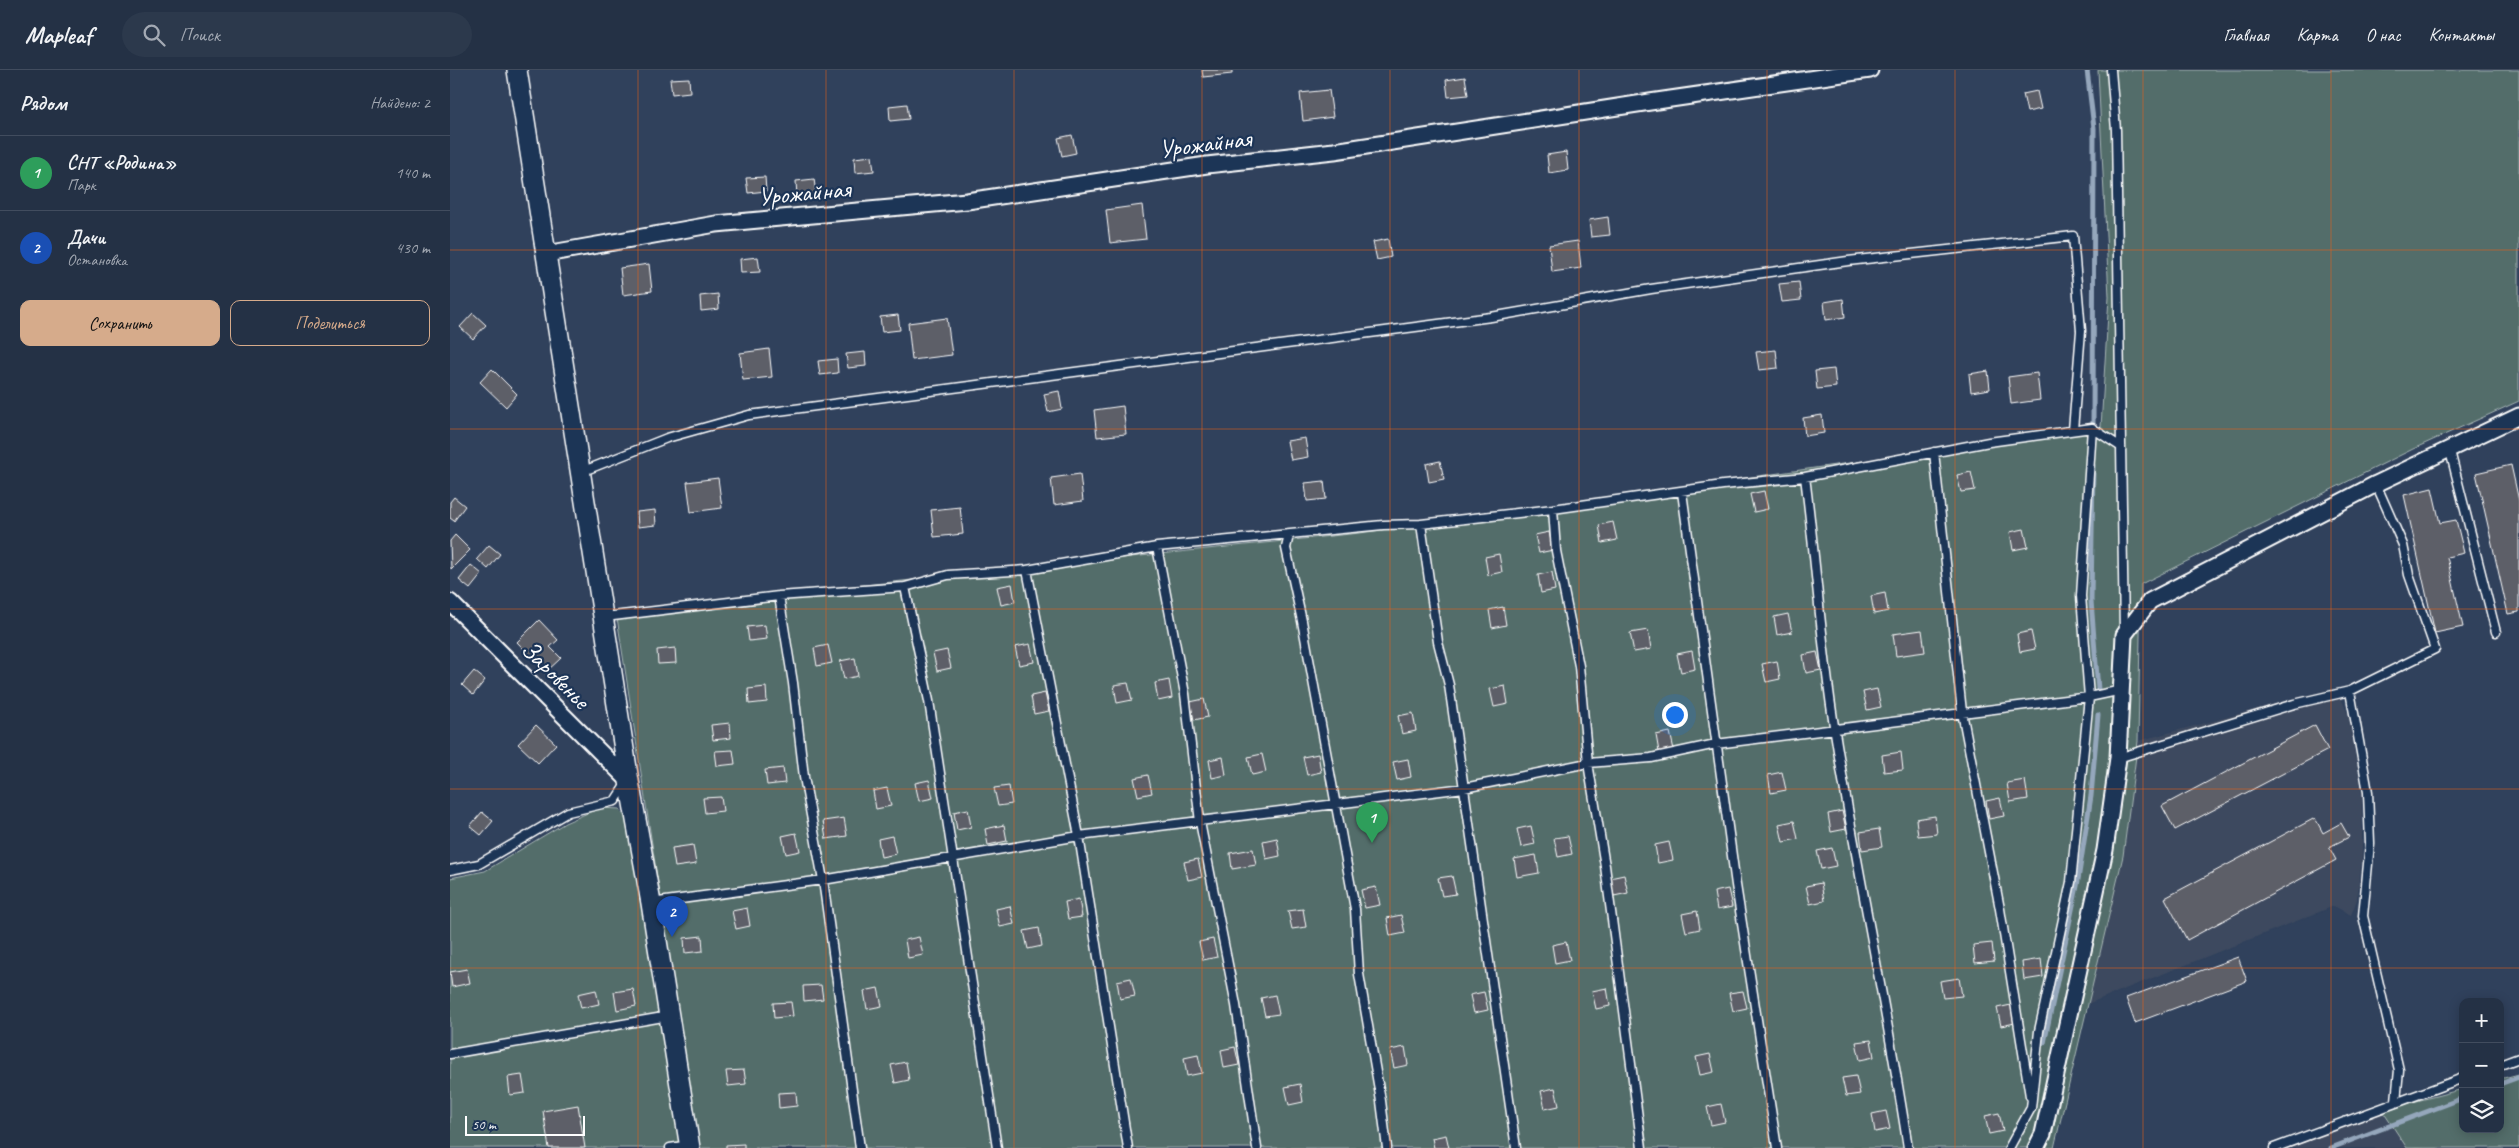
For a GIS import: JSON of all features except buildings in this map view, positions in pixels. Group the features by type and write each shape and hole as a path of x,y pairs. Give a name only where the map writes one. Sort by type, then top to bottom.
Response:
{"street":[{"path":"517,70 605,617 629,781 651,903 690,1146"},
{"name":"Урожайная","path":"546,254 716,224 967,201 1208,165 1334,151 1870,70"},
{"path":"2036,1148 2043,1134 2106,850 2118,758 2124,635 2150,601 2376,484 2519,416"},
{"name":"Заровенье","path":"450,602 629,781"}],"lane":[{"path":"2111,70 2116,130 2124,635"},
{"path":"581,472 667,438 749,415 1491,317 1651,289 1848,261 2073,236 2081,331 2073,430"},
{"path":"605,617 779,596 905,587 948,574 1027,570 1156,547 1383,525 1421,524 1682,492 1723,484 1805,477 2039,433 2092,428 2121,448"},
{"path":"2009,1148 2031,1108 2039,1031 2070,882 2089,697 2081,596 2092,428"},
{"path":"2449,448 2496,632"},
{"path":"1934,452 1962,712 2000,909 2031,1108"},
{"path":"1805,477 1834,729 1859,882 1878,966 1895,1062 1908,1148"},
{"path":"2118,758 2294,704 2350,692 2435,649 2409,575 2403,545 2376,484"},
{"path":"1682,492 1716,744 1777,1148"},
{"path":"1553,509 1556,551 1579,666 1588,763 1606,866 1642,1148"},
{"path":"1421,524 1438,642 1449,685 1516,1148"},
{"path":"1289,535 1286,548 1302,621 1355,909 1359,974 1382,1102 1386,1148"},
{"path":"1156,547 1184,694 1200,822 1236,1005 1257,1148"},
{"path":"1027,570 1079,836 1128,1148"},
{"path":"905,587 929,701 997,1148"},
{"path":"779,596 793,683 804,777 823,880 860,1148"},
{"path":"651,903 823,880 1079,836 1336,806 1464,788 1588,763 1650,758 1716,744 2089,697 2122,690"},
{"path":"2350,692 2368,792 2370,843 2363,916 2398,1070 2396,1101"},
{"path":"450,870 479,864 568,812 615,801 629,781"},
{"path":"450,1054 669,1016"},
{"path":"2504,1064 2519,1058"},
{"path":"2274,1148 2396,1101 2459,1079"},
{"path":"670,1148 690,1146"}],"shaded area":[{"path":"2336,688 2348,714 2362,794 2362,860 2357,899 2351,915 2334,906 2087,1004 2123,856 2138,741"},
{"path":"2382,1110 2407,1148 2285,1148"}],"green space":[{"path":"2098,70 2519,70 2519,401 2413,449 2141,584 2138,741 2123,856 2054,1148 699,1148 616,611 1360,533 2101,427 2109,297"},
{"path":"599,808 620,809 628,822 680,1148 450,1148 450,878 485,871 565,823"},
{"path":"2519,1074 2519,1148 2407,1148 2382,1110 2459,1090 2459,1133 2504,1133 2504,1078"}],"waterway":[{"path":"2087,70 2094,128 2093,431"},
{"path":"2093,465 2091,601 2098,690"},
{"path":"2044,1043 2077,886 2091,796 2098,715"},
{"path":"2504,1083 2519,1077"},
{"path":"2331,1148 2459,1100"}],"place":[{"name":"СНТ «Родина»","path":"1372,843"},
{"name":"Дачи","path":"672,937"}]}
